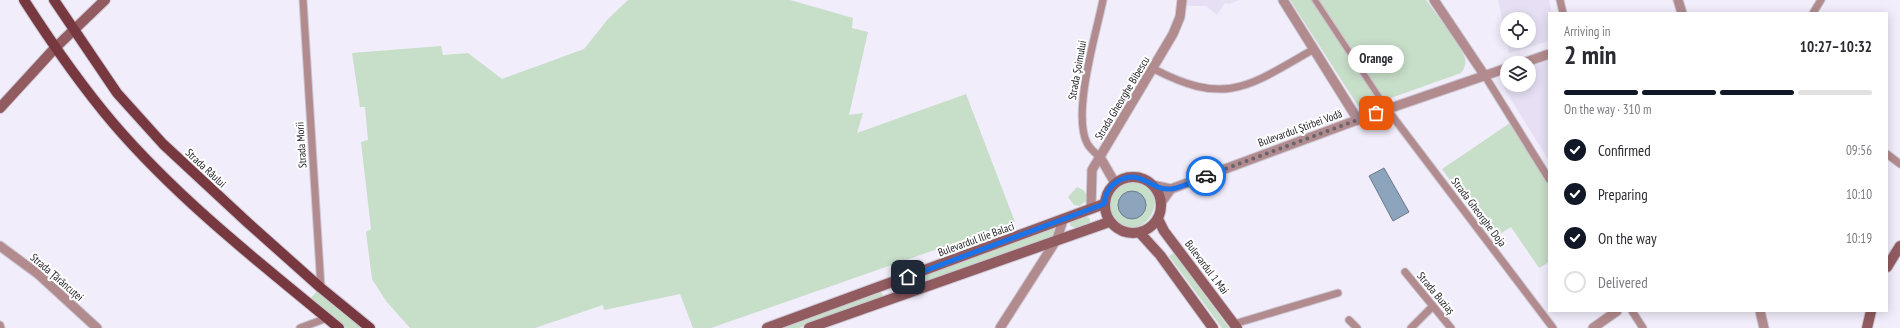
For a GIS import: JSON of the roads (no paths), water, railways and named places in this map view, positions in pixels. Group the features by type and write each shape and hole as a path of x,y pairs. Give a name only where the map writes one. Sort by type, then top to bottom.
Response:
{"main road":[{"path":"24,0 56,48 113,123 149,162 233,241 339,328"},
{"name":"Strada Râului","path":"54,0 74,31 118,92 163,144 196,177 321,288 370,328"},
{"path":"2,103 105,0"},
{"path":"1138,177 1152,185 1160,196 1161,203 1158,219 1150,228 1140,233 1126,233 1114,227 1109,222 1104,211 1104,204 1107,192 1115,183 1122,179 1138,177"},
{"name":"Bulevardul Ilie Balaci","path":"767,328 1104,204"},
{"name":"Bulevardul 1 Mai","path":"1158,219 1164,231 1236,326"},
{"path":"1063,220 1068,235"},
{"path":"809,328 884,300 1109,222"},
{"path":"1140,233 1160,255 1210,327"},
{"path":"1888,265 1900,246"},
{"path":"1867,328 1871,312"}],"street":[{"name":"Strada Morii","path":"303,0 321,288"},
{"name":"Strada Șoimului","path":"1102,0 1084,85 1082,114 1087,143 1100,157 1115,183"},
{"name":"Strada Gheorghe Bibescu","path":"1091,209 1092,170 1154,69 1173,34 1180,17 1182,0"},
{"path":"1283,0 1358,120"},
{"path":"1315,0 1387,109"},
{"path":"1434,0 1485,76 1548,176"},
{"path":"1560,0 1564,12"},
{"path":"1678,0 1681,12"},
{"path":"1814,12 1821,0"},
{"path":"1154,69 1192,85 1222,89 1239,88 1278,70 1314,49"},
{"path":"1536,58 1548,54"},
{"name":"Bulevardul Știrbei Vodă","path":"1171,189 1387,109 1500,71"},
{"name":"Strada Gheorghe Doja","path":"1387,109 1553,328"},
{"path":"1888,155 1900,164"},
{"path":"1152,185 1171,189 1161,203"},
{"path":"1000,328 1057,239 1063,220"},
{"name":"Strada Țărăncuței","path":"0,246 38,274 97,328"},
{"name":"Strada Buziaș","path":"1405,272 1451,328"},
{"path":"879,287 884,300"},
{"path":"1236,326 1338,293"},
{"path":"1411,328 1434,306"},
{"path":"1593,328 1616,312"},
{"path":"1633,312 1643,328"},
{"path":"1760,312 1764,328"},
{"path":"300,328 327,318"},
{"path":"1349,320 1357,328"}],"water":[{"path":"1384,168 1409,212 1393,221 1369,176"},
{"path":"1132,191 1138,192 1142,195 1145,199 1145,211 1142,215 1138,218 1132,219 1126,218 1122,215 1119,211 1118,205 1119,199 1122,195 1126,192"}],"place":[{"name":"Orange","path":"1376,113"}]}
